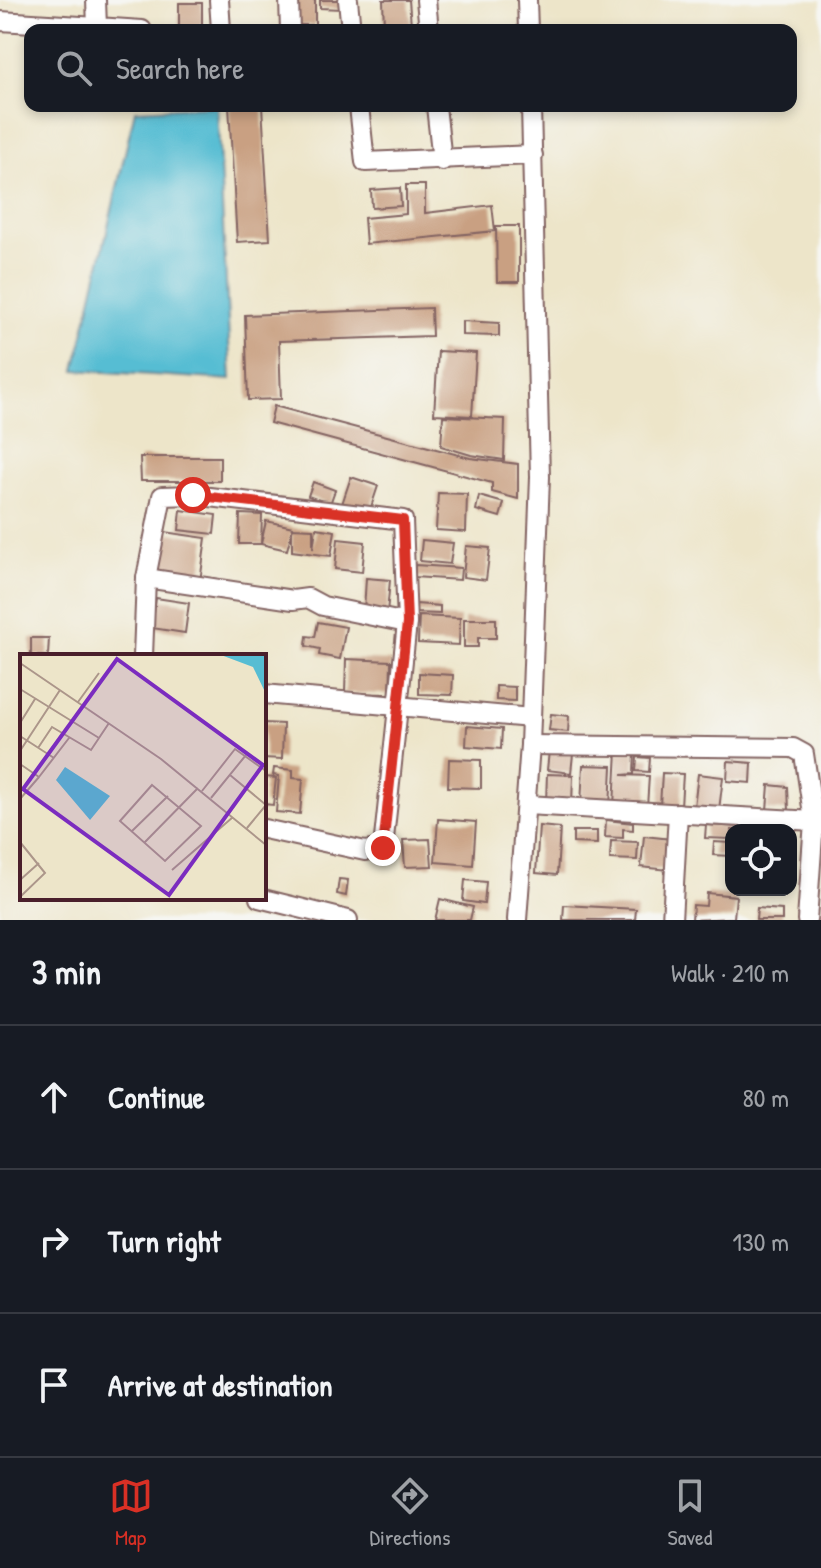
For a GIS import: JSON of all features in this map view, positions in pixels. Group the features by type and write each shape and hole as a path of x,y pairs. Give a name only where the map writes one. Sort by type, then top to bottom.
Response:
{"street":[{"path":"96,0 97,24"},
{"path":"219,0 221,24"},
{"path":"289,0 290,24"},
{"path":"348,0 350,24"},
{"path":"426,0 428,24"},
{"path":"527,0 528,24"},
{"path":"0,21 48,24"},
{"path":"360,112 365,162 533,155"},
{"path":"437,112 442,161"},
{"path":"517,920 530,745 540,477 531,112"},
{"path":"143,654 146,578 162,496 193,495 403,520 407,623 383,848 365,851 266,829"},
{"path":"146,578 293,600 308,598 323,606 407,623"},
{"path":"266,694 531,718"},
{"path":"530,745 793,748 804,754 814,821 807,920"},
{"path":"526,805 814,821"},
{"path":"672,920 678,813"},
{"path":"266,900 348,920"}],"water":[{"path":"135,112 217,112 231,380 75,370"}],"building":[{"path":"295,0 315,0 315,24 294,24"},
{"path":"320,0 340,0 341,9 320,8"},
{"path":"383,0 409,0 411,24 384,24"},
{"path":"179,3 202,3 202,24 179,24"},
{"path":"229,112 262,112 270,240 237,242"},
{"path":"406,185 425,185 425,213 492,205 495,231 366,244 364,218 406,214"},
{"path":"400,188 401,206 372,208 371,190"},
{"path":"496,226 519,226 519,282 497,282"},
{"path":"431,308 432,336 279,341 281,399 248,400 245,315"},
{"path":"462,321 499,323 499,336 462,335"},
{"path":"438,351 476,353 472,416 434,414"},
{"path":"274,406 470,458 518,464 518,499 492,492 492,483 270,423"},
{"path":"443,416 505,419 504,460 441,446"},
{"path":"140,457 220,457 220,481 141,481"},
{"path":"351,477 378,486 369,513 342,504"},
{"path":"313,482 335,490 330,504 308,496"},
{"path":"438,493 467,494 466,532 436,530"},
{"path":"479,496 504,503 500,517 476,510"},
{"path":"181,510 216,515 214,534 179,530"},
{"path":"240,514 262,515 261,544 239,544"},
{"path":"266,521 293,527 287,550 261,544"},
{"path":"292,528 313,529 313,549 316,528 335,531 331,556 292,551"},
{"path":"157,531 206,538 200,582 151,575"},
{"path":"338,539 365,542 362,572 335,569"},
{"path":"422,540 453,543 450,564 420,561"},
{"path":"466,546 490,548 486,580 463,577"},
{"path":"415,565 461,568 460,580 414,577"},
{"path":"366,578 390,580 387,613 364,611"},
{"path":"156,598 189,603 185,633 152,628"},
{"path":"416,604 440,606 440,614 416,613"},
{"path":"419,616 460,618 459,645 418,643"},
{"path":"464,619 496,619 496,638 478,638 478,647 464,647"},
{"path":"318,622 346,627 340,659 319,655 320,649 306,646 307,636 315,637"},
{"path":"31,638 49,638 48,654 31,654"},
{"path":"346,659 391,661 390,694 345,693"},
{"path":"419,673 453,675 452,695 419,694"},
{"path":"496,686 515,687 515,701 496,700"},
{"path":"551,714 569,716 568,732 549,730"},
{"path":"266,723 283,724 282,759 266,758"},
{"path":"467,726 502,729 501,749 466,746"},
{"path":"549,751 573,754 571,773 547,770"},
{"path":"617,751 635,752 634,774 622,775 649,776 647,807 614,806"},
{"path":"637,757 650,758 649,772 636,771"},
{"path":"449,759 481,760 481,788 448,787"},
{"path":"728,761 752,763 751,783 727,781"},
{"path":"583,765 612,766 610,807 581,806"},
{"path":"274,768 293,770 293,778 303,779 300,814 276,812 279,776 273,775"},
{"path":"662,773 683,774 681,806 660,806"},
{"path":"547,774 573,775 572,804 546,803"},
{"path":"698,774 723,777 719,810 694,807"},
{"path":"266,777 276,778 273,805 266,804"},
{"path":"769,785 788,787 789,811 767,810"},
{"path":"438,819 476,822 473,865 435,862"},
{"path":"606,820 633,823 633,830 623,829 623,838 605,837"},
{"path":"706,825 725,826 725,839 705,838"},
{"path":"539,826 560,828 557,875 536,873"},
{"path":"573,831 597,831 597,844 573,843"},
{"path":"644,836 671,839 669,870 641,867"},
{"path":"430,839 432,866 405,867 403,840"},
{"path":"611,841 638,842 637,860 610,859"},
{"path":"714,842 725,843 725,856 713,855"},
{"path":"339,879 348,880 346,896 337,894"},
{"path":"465,880 486,882 484,904 463,901"},
{"path":"707,893 736,896 734,918 692,920 693,905 706,906"},
{"path":"440,899 473,907 470,920 435,920"},
{"path":"564,905 636,909 635,920 563,920"},
{"path":"757,908 782,910 782,920 756,920"}],"route":[{"path":"193,495 403,520 407,623 383,848"}]}
